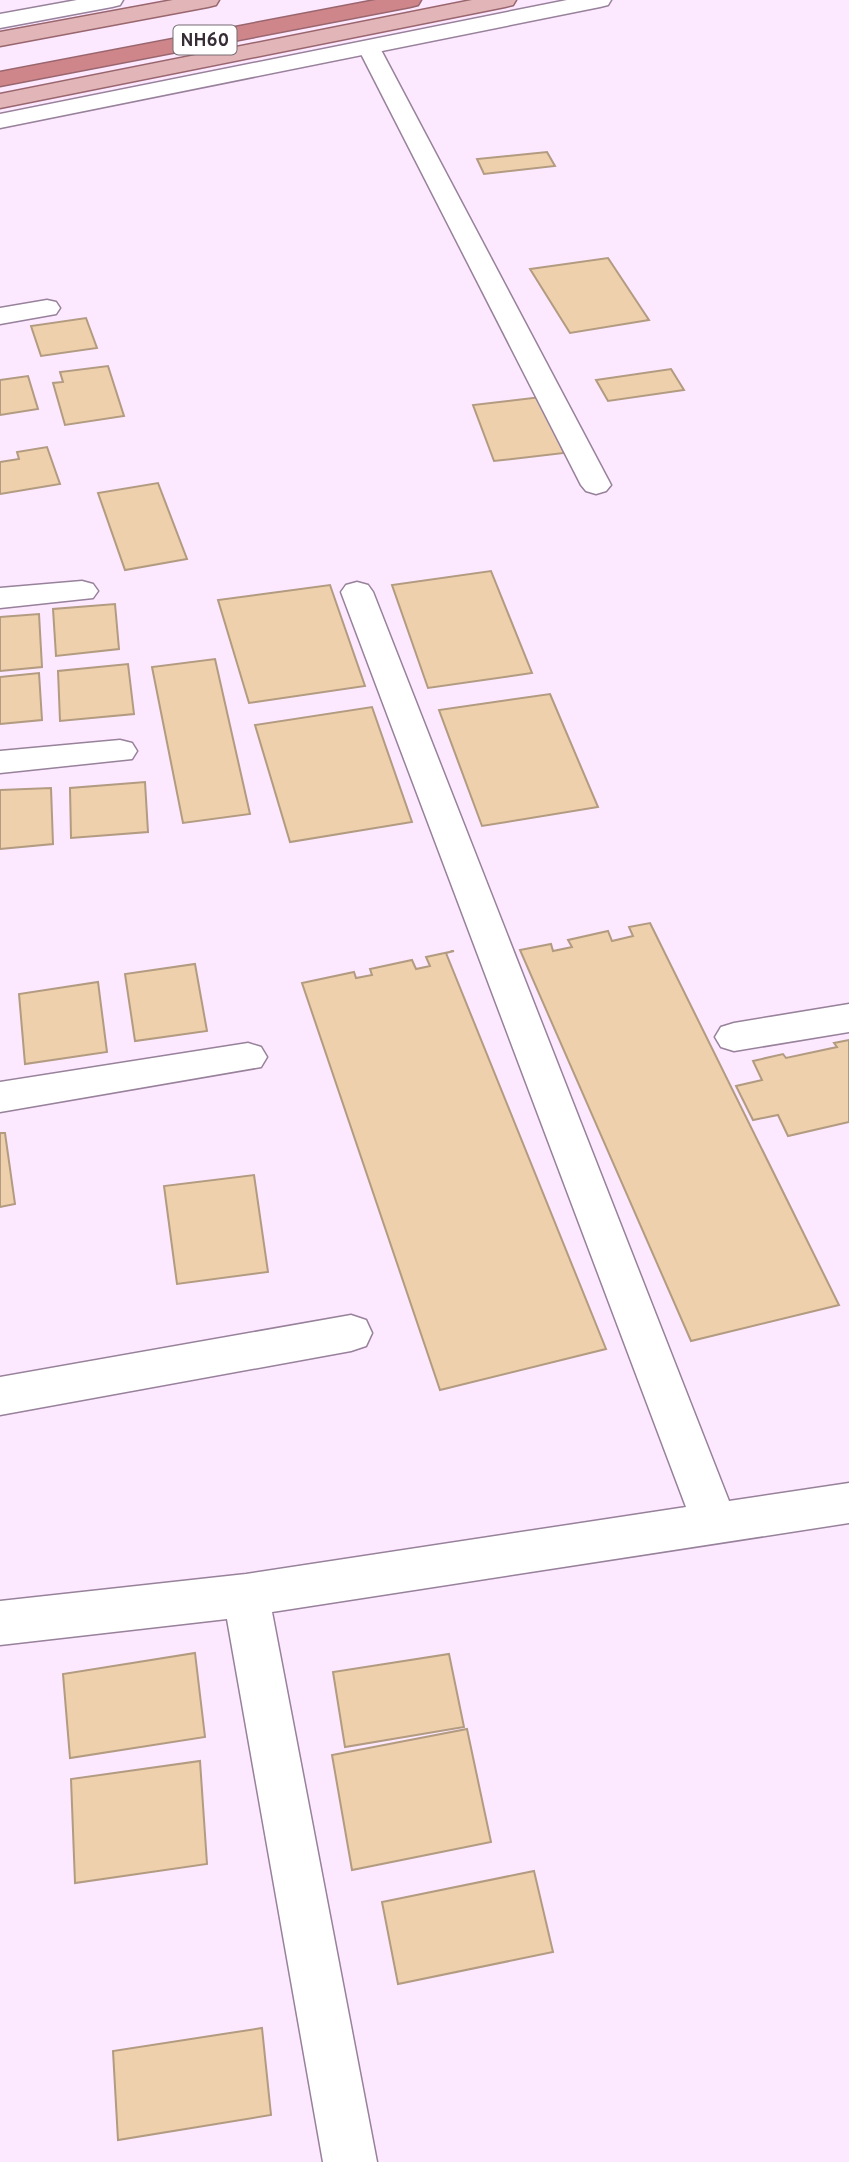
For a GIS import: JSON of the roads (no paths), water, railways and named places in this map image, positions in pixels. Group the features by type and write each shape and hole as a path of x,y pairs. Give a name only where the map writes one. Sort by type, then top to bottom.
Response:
{"highway":[{"name":"NH60","path":"0,79 410,0"},
{"name":"NH60","path":"0,55 233,10"}],"main road":[{"path":"0,39 208,0"},
{"path":"0,101 505,0"}],"street":[{"path":"0,21 112,0"},
{"path":"0,121 600,0"},
{"path":"369,48 596,485"},
{"path":"0,316 47,308"},
{"path":"0,598 82,591"},
{"path":"357,592 715,1524"},
{"path":"0,761 120,751"},
{"path":"734,1037 849,1018"},
{"path":"0,1097 248,1057"},
{"path":"0,1396 351,1333"},
{"path":"0,1623 246,1595 849,1503"},
{"path":"246,1595 351,2162"}]}
